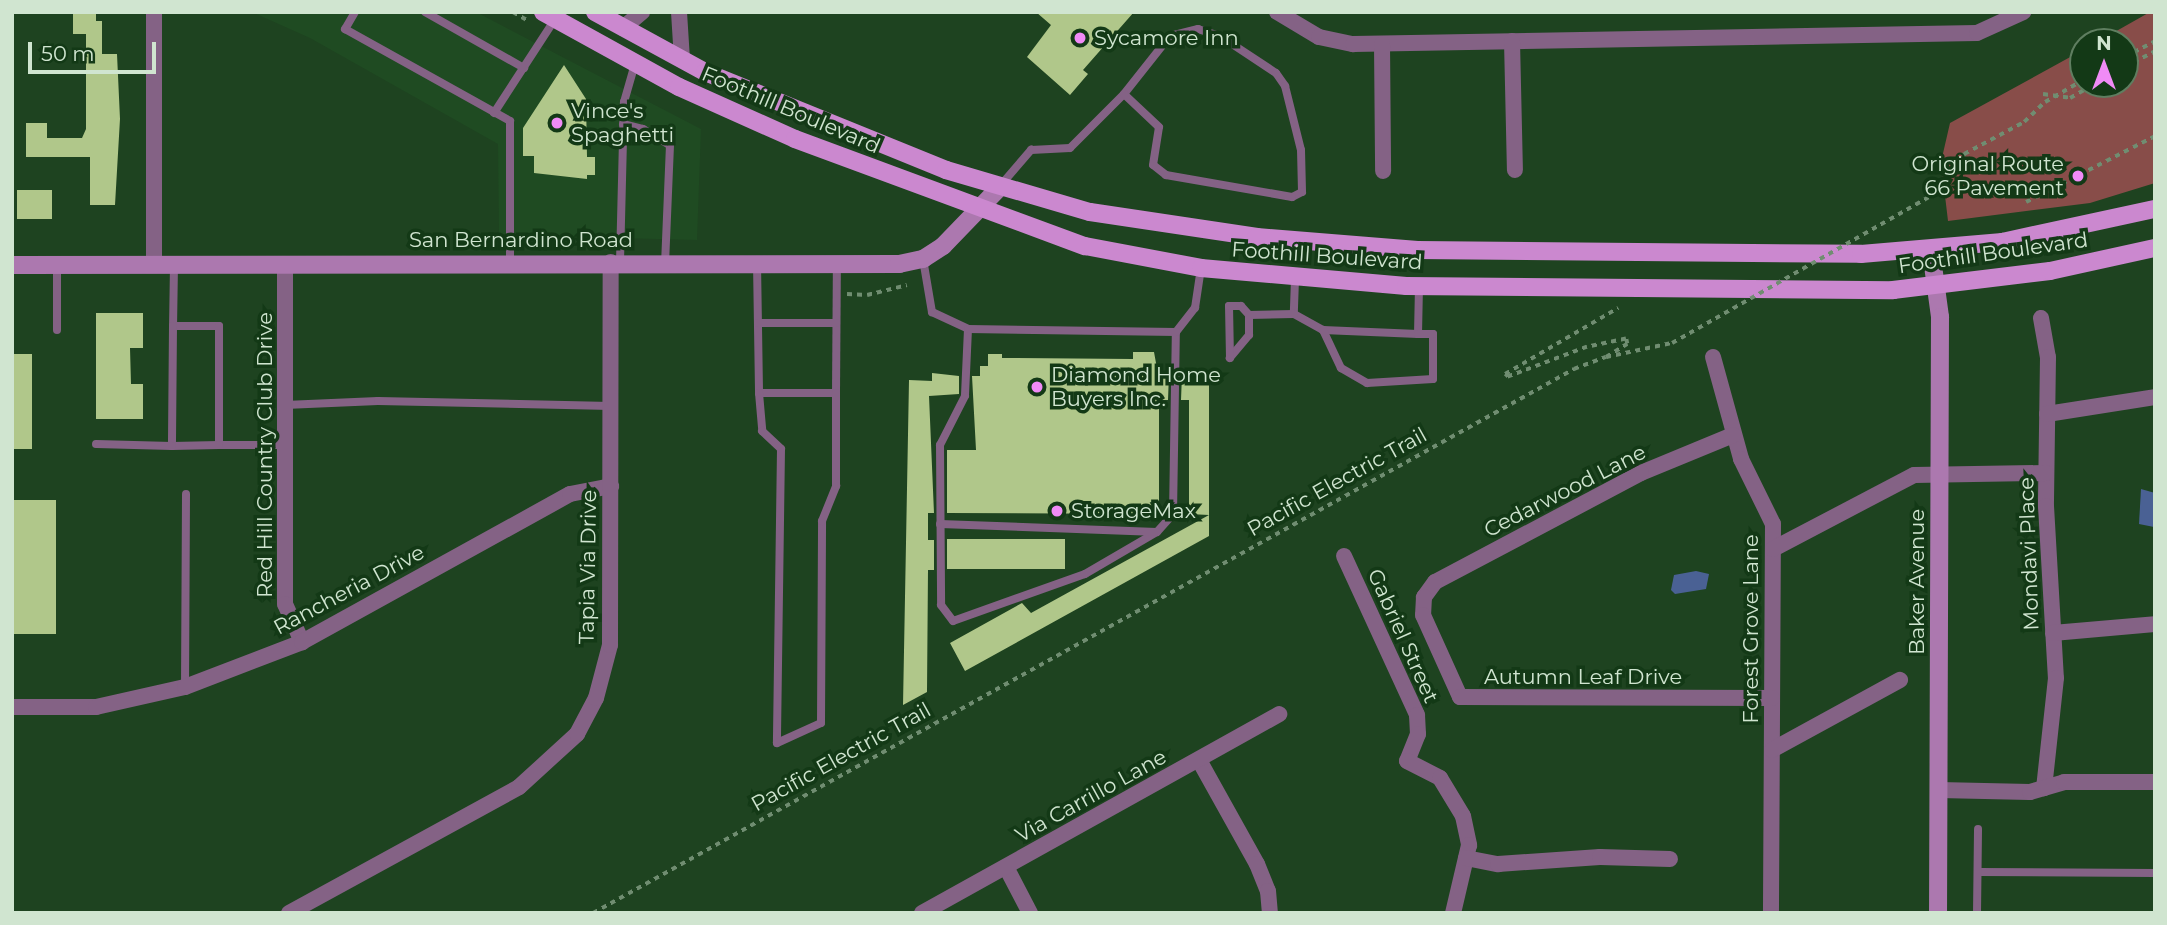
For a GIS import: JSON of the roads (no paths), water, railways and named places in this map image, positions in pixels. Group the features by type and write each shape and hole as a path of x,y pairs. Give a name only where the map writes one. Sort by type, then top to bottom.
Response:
{"main road":[{"name":"Foothill Boulevard","path":"595,12 682,60 830,126 1000,187 1090,212 1320,244 1445,250 1931,251 2050,234 2155,209"},
{"name":"Foothill Boulevard","path":"549,16 635,64 795,139 1085,246 1201,268 1295,279 1419,286 1936,287 2050,271 2155,248"}],"street":[{"path":"154,12 154,265"},
{"path":"623,28 642,12"},
{"path":"679,12 682,60"},
{"path":"1277,12 1319,37 1382,44 1977,33 2023,12"},
{"path":"1512,41 1515,170"},
{"path":"1382,44 1383,171"},
{"path":"923,259 954,238 1000,187"},
{"name":"Baker Avenue","path":"1931,251 1940,317 1938,913"},
{"name":"San Bernardino Road","path":"12,265 836,263 923,259"},
{"name":"Tapia Via Drive","path":"289,913 519,787 577,734 596,698 610,645 611,406 616,262"},
{"name":"Red Hill Country Club Drive","path":"285,264 285,604 302,642"},
{"name":"Mondavi Place","path":"2041,318 2048,357 2046,473 2056,678 2044,788"},
{"name":"Forest Grove Lane","path":"1713,357 1733,435 1773,524 1771,913"},
{"path":"2047,415 2155,397"},
{"name":"Cedarwood Lane","path":"1424,597 1436,582 1629,480 1733,435"},
{"path":"1773,549 1914,475 1941,472 2046,473"},
{"name":"Rancheria Drive","path":"12,707 96,707 185,687 302,642 570,494 611,486"},
{"name":"Gabriel Street","path":"1344,556 1418,715 1418,734 1407,761 1440,778 1456,798 1469,845 1457,880 1452,913"},
{"name":"Autumn Leaf Drive","path":"1424,597 1423,615 1460,697 1772,698"},
{"path":"2053,633 2155,624"},
{"path":"1772,750 1900,680"},
{"name":"Via Carrillo Lane","path":"922,913 1279,714"},
{"path":"1199,760 1257,864 1268,891 1270,913"},
{"path":"1939,790 2030,792 2064,782 2155,782"},
{"path":"1466,858 1497,864 1600,857 1670,859"},
{"path":"1006,867 1030,913"}],"lane":[{"path":"355,12 345,29 510,121 510,263"},
{"path":"425,12 524,68"},
{"path":"495,113 524,68 549,16"},
{"path":"1000,187 1031,150 1070,148 1124,94 1170,36 1198,29 1220,36 1276,73 1286,86 1297,123 1302,192 1292,197 1166,175 1153,165 1158,127 1124,94"},
{"path":"616,262 623,124 635,64"},
{"path":"623,124 643,129 670,145 665,262"},
{"path":"923,259 932,312 968,329 1176,332"},
{"path":"757,263 762,431 781,449 777,743 821,723 822,521 836,486 836,263"},
{"path":"57,265 57,330"},
{"path":"172,446 174,265"},
{"path":"968,329 965,396 940,445 941,605 953,621 1085,574 1157,532 1173,514 1176,332 1195,308 1201,268"},
{"path":"1294,314 1295,279"},
{"path":"1418,334 1419,286"},
{"path":"1249,315 1249,335 1230,358 1229,306 1241,306 1249,315 1294,314 1323,330 1433,334 1433,379 1367,383 1341,368 1323,330"},
{"path":"758,323 836,323"},
{"path":"173,326 219,326 219,445"},
{"path":"759,393 836,393"},
{"path":"285,405 378,401 611,406"},
{"path":"96,444 285,445"},
{"path":"185,687 186,494"},
{"path":"940,524 1157,532"},
{"path":"1977,913 1978,829"},
{"path":"1978,872 2155,873"}],"water":[{"path":"2141,489 2155,493 2154,527 2139,524"},
{"path":"1696,571 1709,574 1706,589 1675,594 1671,590 1674,575"}],"place":[{"name":"Sycamore Inn","path":"1080,38"},
{"name":"Vince's Spaghetti","path":"557,123"},
{"name":"Original Route 66 Pavement","path":"2078,176"},
{"name":"Diamond Home Buyers Inc.","path":"1037,387"},
{"name":"StorageMax","path":"1057,511"}]}
